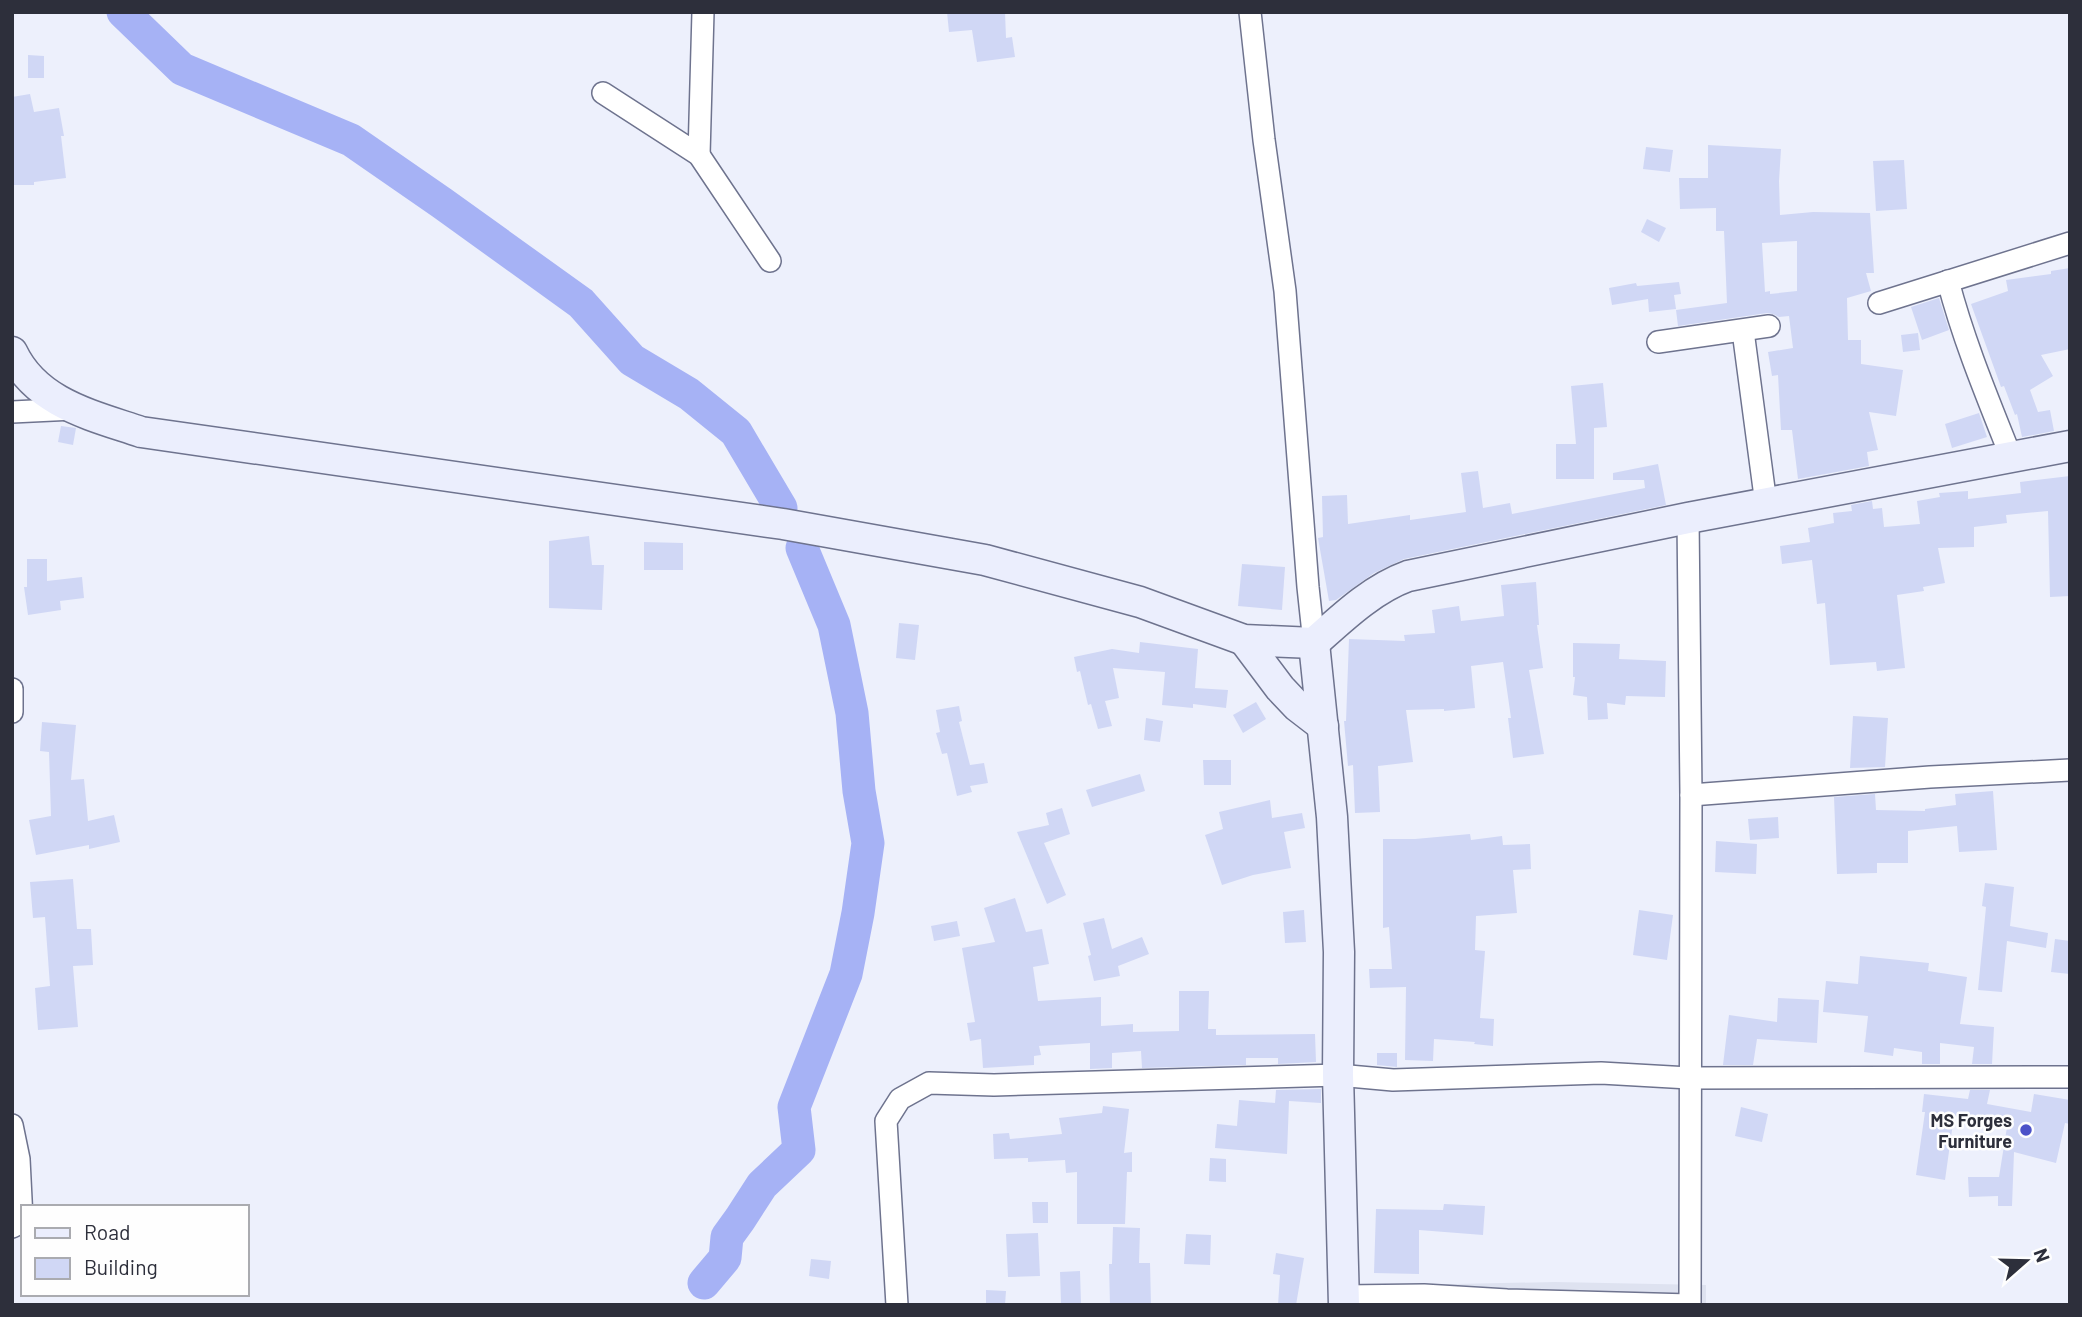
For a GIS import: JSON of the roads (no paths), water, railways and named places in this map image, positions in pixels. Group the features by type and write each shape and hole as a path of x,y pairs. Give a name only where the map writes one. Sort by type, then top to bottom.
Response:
{"main road":[{"path":"12,352 20,368 47,395 76,409 141,432 783,524 985,560 1140,601 1244,640 1314,643 1352,609 1397,580 1408,576 1688,518 2070,446"},
{"path":"1244,640 1280,688 1297,706 1323,726"},
{"path":"1314,643 1332,817 1339,952 1338,1075 1344,1301"}],"street":[{"path":"699,155 703,12"},
{"path":"1250,12 1284,291 1314,643"},
{"path":"603,93 699,155 770,261"},
{"path":"1879,303 2070,243"},
{"path":"1948,281 1971,357 2011,457"},
{"path":"1658,342 1769,326"},
{"path":"1743,331 1766,503"},
{"path":"12,412 76,409"},
{"path":"1344,1301 1424,1295 1690,1305 1691,795 1688,518"},
{"path":"12,689 12,712"},
{"path":"1691,795 2070,769"},
{"path":"897,1305 886,1121 900,1099 929,1083 995,1085 1338,1075 1394,1080 1601,1073 1689,1078 2070,1077"},
{"path":"12,1125 19,1158 21,1205"}],"waterway":[{"path":"123,12 182,69 351,140 581,303 632,360 689,394 736,432 781,508"},
{"path":"704,1283 725,1258 727,1237 762,1185 799,1150 794,1107 846,974 868,843 859,791 852,713 834,625 802,548"}],"place":[{"name":"MS Forges Furniture","path":"2026,1130"}]}
